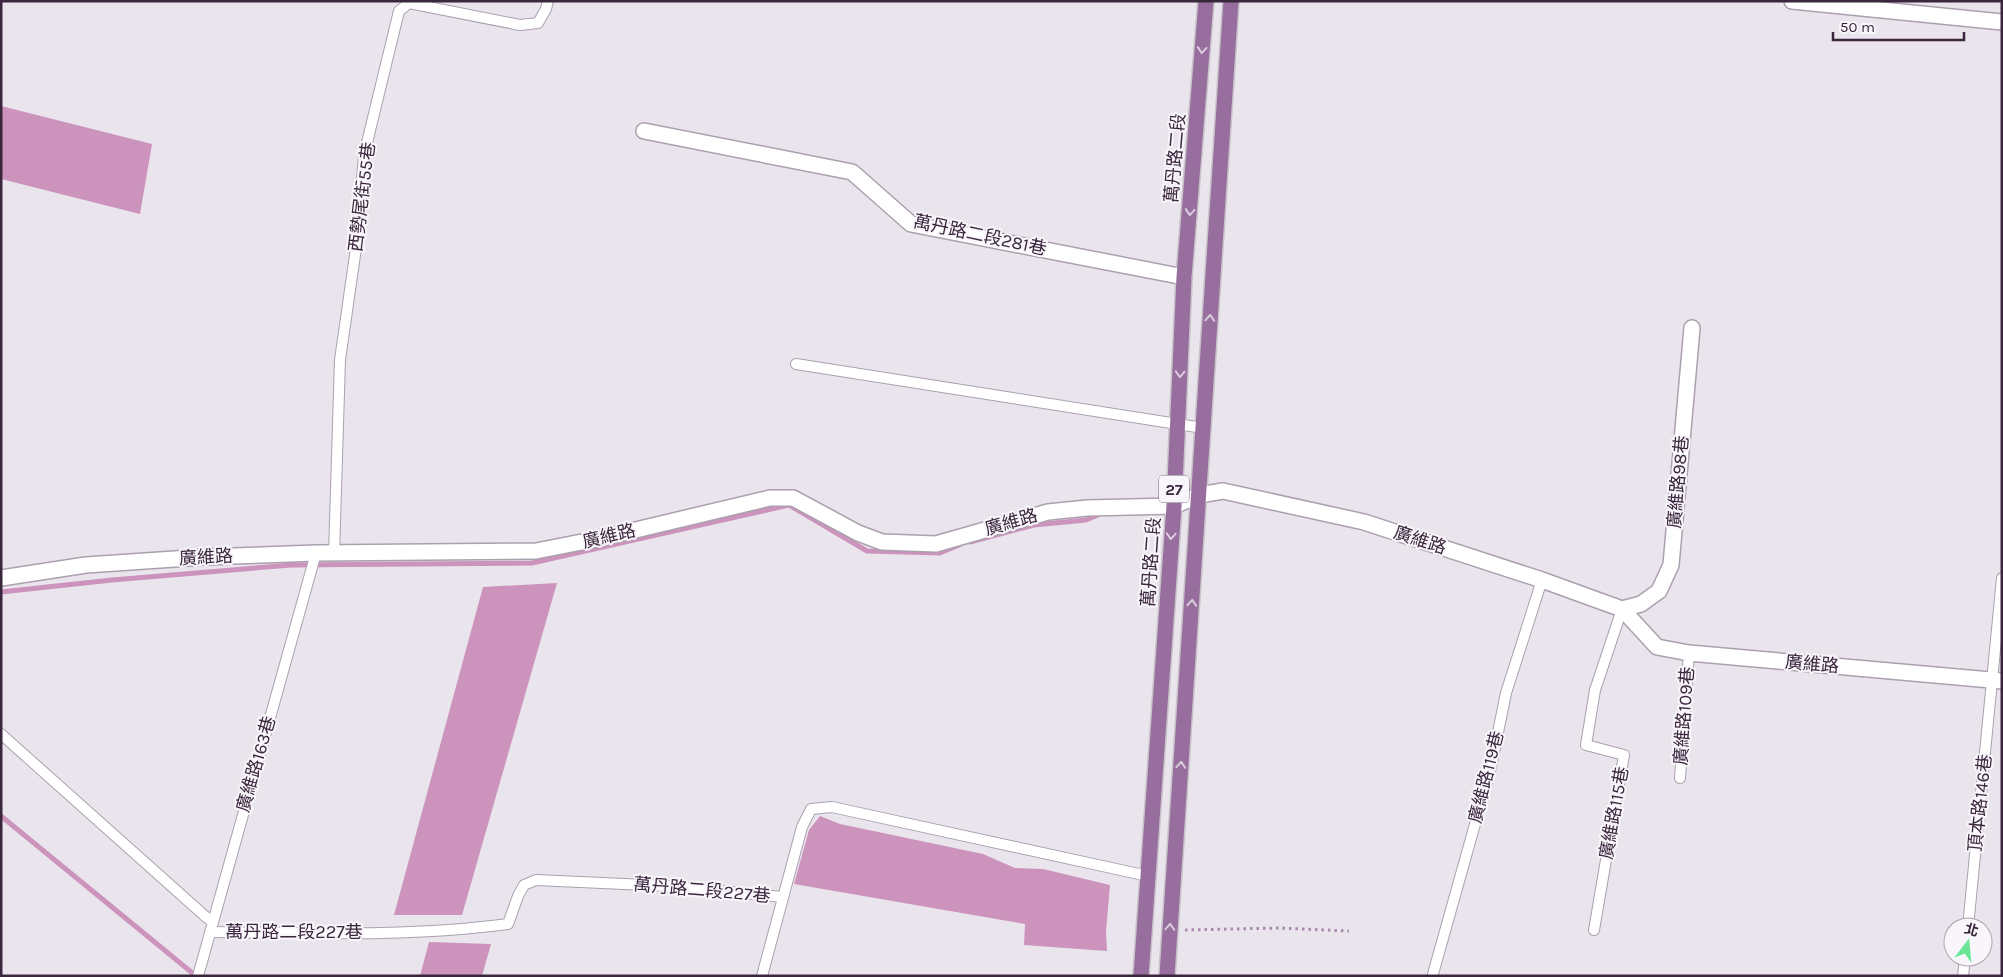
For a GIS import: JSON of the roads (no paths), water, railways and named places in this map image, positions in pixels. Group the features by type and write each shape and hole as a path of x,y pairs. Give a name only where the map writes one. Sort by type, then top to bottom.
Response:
{"main road":[{"name":"萬丹路二段","path":"1142,976 1174,506 1184,277 1206,1"},
{"name":"27","path":"1167,976 1202,428 1232,1"}],"street":[{"path":"1792,1 2002,22"},
{"name":"萬丹路二段281巷","path":"644,131 852,172 911,224 1184,277"},
{"name":"廣維路98巷","path":"1622,609 1641,604 1659,591 1670,565 1692,328"},
{"name":"廣維路","path":"1,578 86,564 204,557 316,553 536,551 602,538 770,498 793,498 858,533 882,542 936,544 1048,512 1087,508 1174,506 1199,495 1223,491 1364,522 1542,580 1622,609 1657,646 1689,654 1997,680"}],"lane":[{"name":"西勢尾街55巷","path":"334,554 340,360 356,248 364,155 399,11 409,3 520,25 538,23 548,1"},
{"path":"796,364 1202,428"},
{"name":"廣維路163巷","path":"198,976 212,920 316,553"},
{"name":"頂本路146巷","path":"1969,917 1997,680 2002,578"},
{"name":"廣維路119巷","path":"1433,974 1491,767 1506,693 1542,580"},
{"name":"廣維路115巷","path":"1594,930 1624,755 1586,745 1595,690 1622,609"},
{"name":"廣維路109巷","path":"1680,778 1689,654"},
{"path":"1,734 198,911 212,920"},
{"name":"萬丹路二段227巷","path":"210,932 351,933 470,929 508,924 524,885 536,880 668,886 783,897 802,827 811,809 832,807 1148,876"},
{"path":"762,976 783,897"}],"waterway":[{"path":"1,592 112,580 291,565 532,563 789,505 867,551 940,553 959,545"},
{"path":"970,542 1034,525 1086,520 1098,515"},
{"path":"1,816 196,976"}]}
